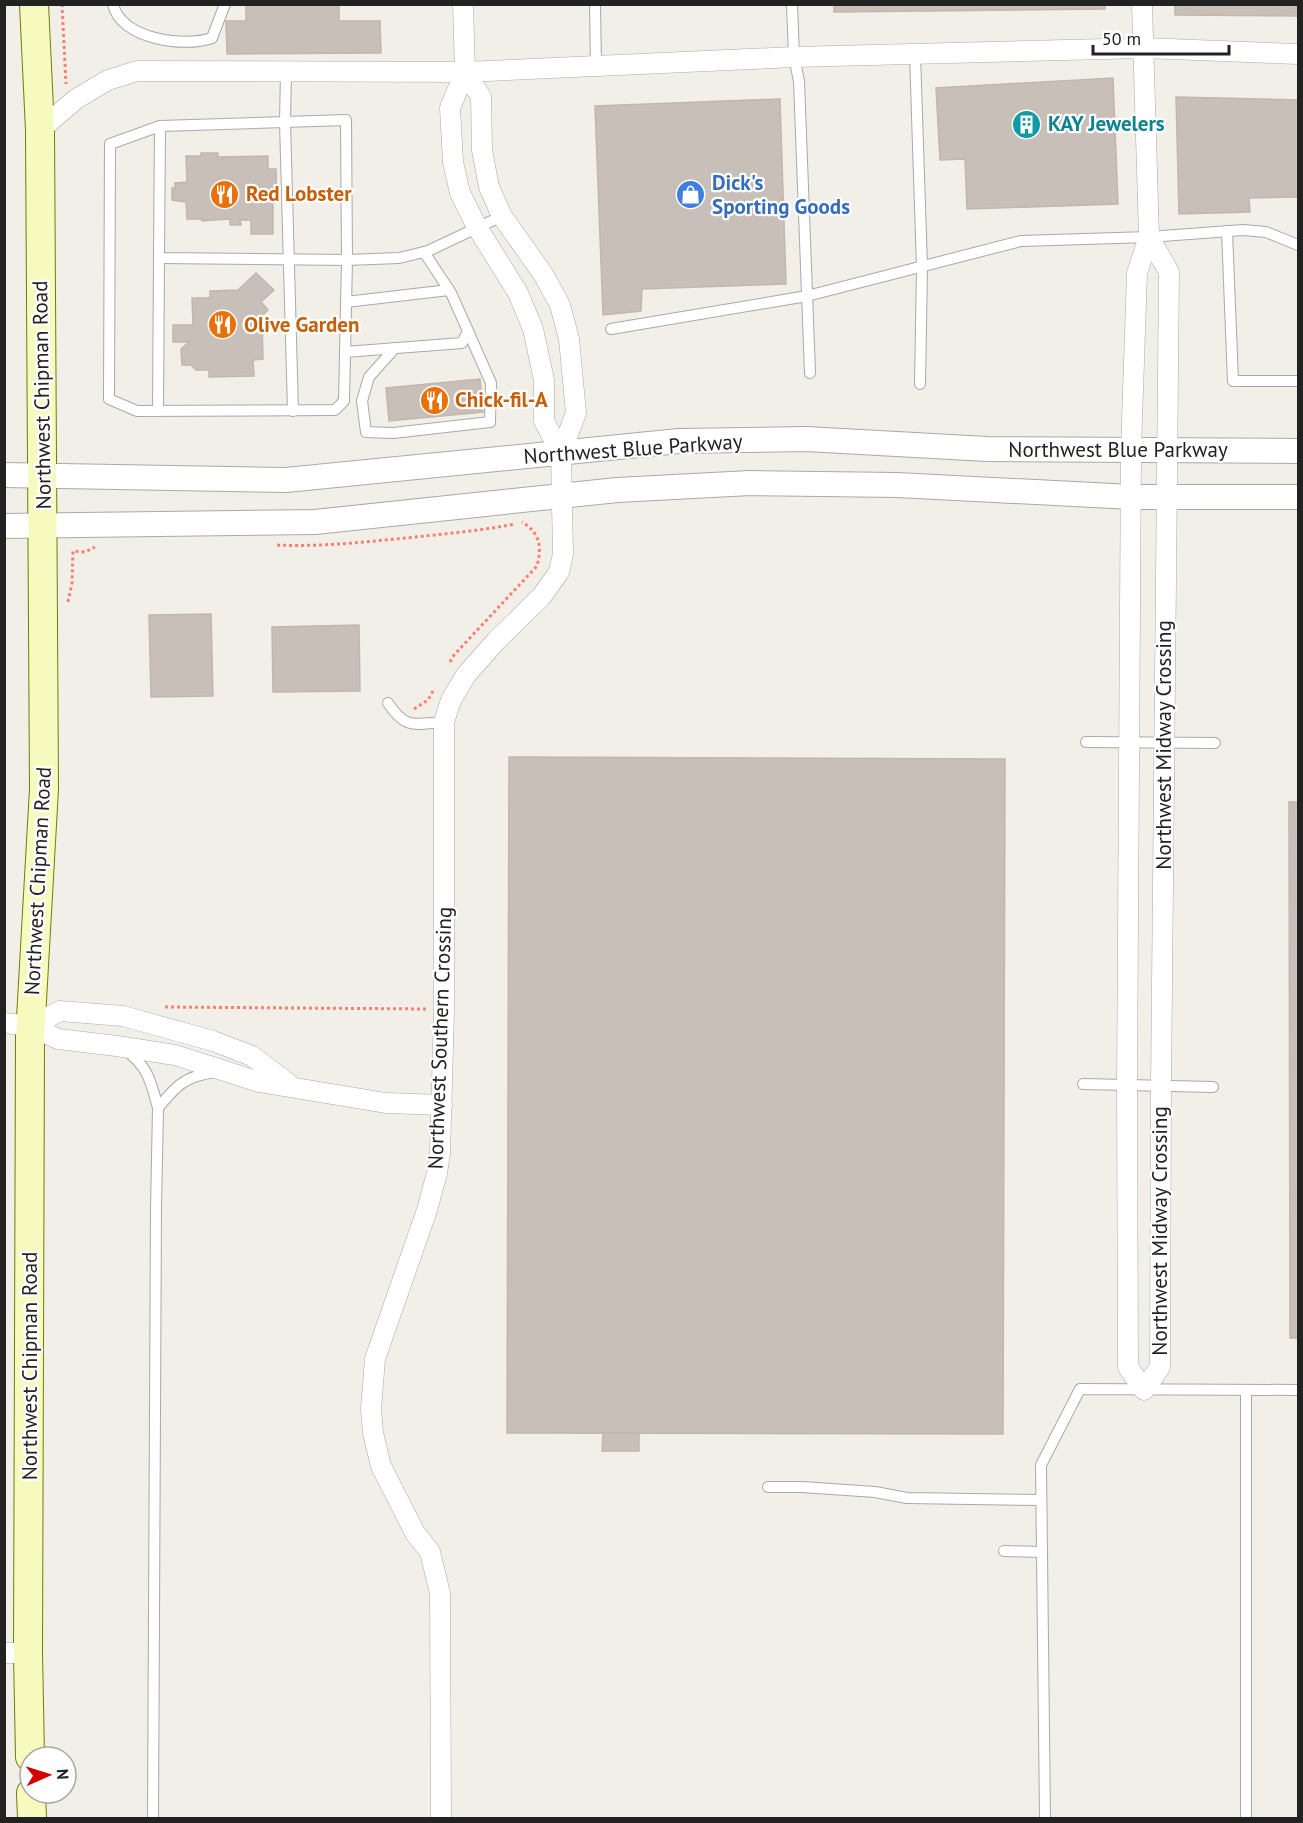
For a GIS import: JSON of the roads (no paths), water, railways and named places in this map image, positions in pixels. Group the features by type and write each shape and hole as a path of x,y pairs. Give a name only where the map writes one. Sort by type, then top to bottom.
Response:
{"main road":[{"name":"Northwest Chipman Road","path":"28,1745 16,1653 18,1024 44,789 40,130 34,4"}],"street":[{"name":"Northwest Southern Crossing","path":"464,4 465,72 450,108 453,162 460,193 477,227 518,293 533,329 544,380 544,421 561,453"},
{"name":"Northwest Midway Crossing","path":"1142,4 1149,237 1137,273 1131,450 1127,1086 1128,1367 1144,1390 1160,1367 1169,272 1149,237"},
{"path":"40,130 74,101 108,80 136,71 465,72 794,57 1144,48 1299,54"},
{"name":"Northwest Southern Crossing","path":"441,1818 440,1593 430,1552 415,1533 381,1466 373,1433 371,1409 375,1359 409,1263 437,1173 442,1105 444,1010 444,722 451,700 466,675 541,597 559,572 563,554 561,453 576,412 569,339 560,305 543,274 501,216 489,188 482,150 481,97 465,72"},
{"name":"Northwest Blue Parkway","path":"4,475 286,480 679,441 806,439 987,449 1299,451"},
{"name":"Northwest Blue Parkway","path":"4,526 315,522 617,490 750,483 897,485 1132,497 1299,496"},
{"path":"18,1024 60,1011 123,1016 213,1041 252,1056 292,1086"},
{"path":"18,1024 58,1040 175,1055 259,1082 386,1103 442,1105"}],"lane":[{"path":"113,4 119,20 127,27 150,36 182,41 204,41 212,38 225,4"},
{"path":"595,4 596,66"},
{"path":"792,4 794,57 799,81 810,373"},
{"path":"915,54 922,267 920,384"},
{"path":"286,72 285,122 292,411"},
{"path":"346,120 347,261 344,401 335,410 137,411 110,399 110,144 160,126 346,120"},
{"path":"158,411 160,126"},
{"path":"159,258 347,261 399,258 424,252 501,216"},
{"path":"610,329 807,296 1021,242 1149,237 1243,230 1266,232 1299,245"},
{"path":"1227,231 1233,381 1299,381"},
{"path":"395,348 369,377 362,401 366,432 393,433 490,422 490,383 449,290 424,252"},
{"path":"346,302 449,290"},
{"path":"345,352 462,343 468,331"},
{"path":"388,703 400,719 410,724 444,722"},
{"path":"1086,742 1215,744"},
{"path":"117,1046 143,1066 150,1077 158,1108 153,1818"},
{"path":"158,1108 177,1086 188,1078 223,1071"},
{"path":"1083,1084 1213,1087"},
{"path":"1045,1818 1041,1465 1080,1389 1299,1390"},
{"path":"1246,1391 1246,1818"},
{"path":"768,1487 875,1492 907,1498 1041,1500"},
{"path":"1004,1551 1041,1552"}],"place":[{"name":"KAY Jewelers","path":"1027,124"},
{"name":"Red Lobster","path":"225,194"},
{"name":"Dick's Sporting Goods","path":"691,195"},
{"name":"Olive Garden","path":"223,325"},
{"name":"Chick-fil-A","path":"434,400"}]}
